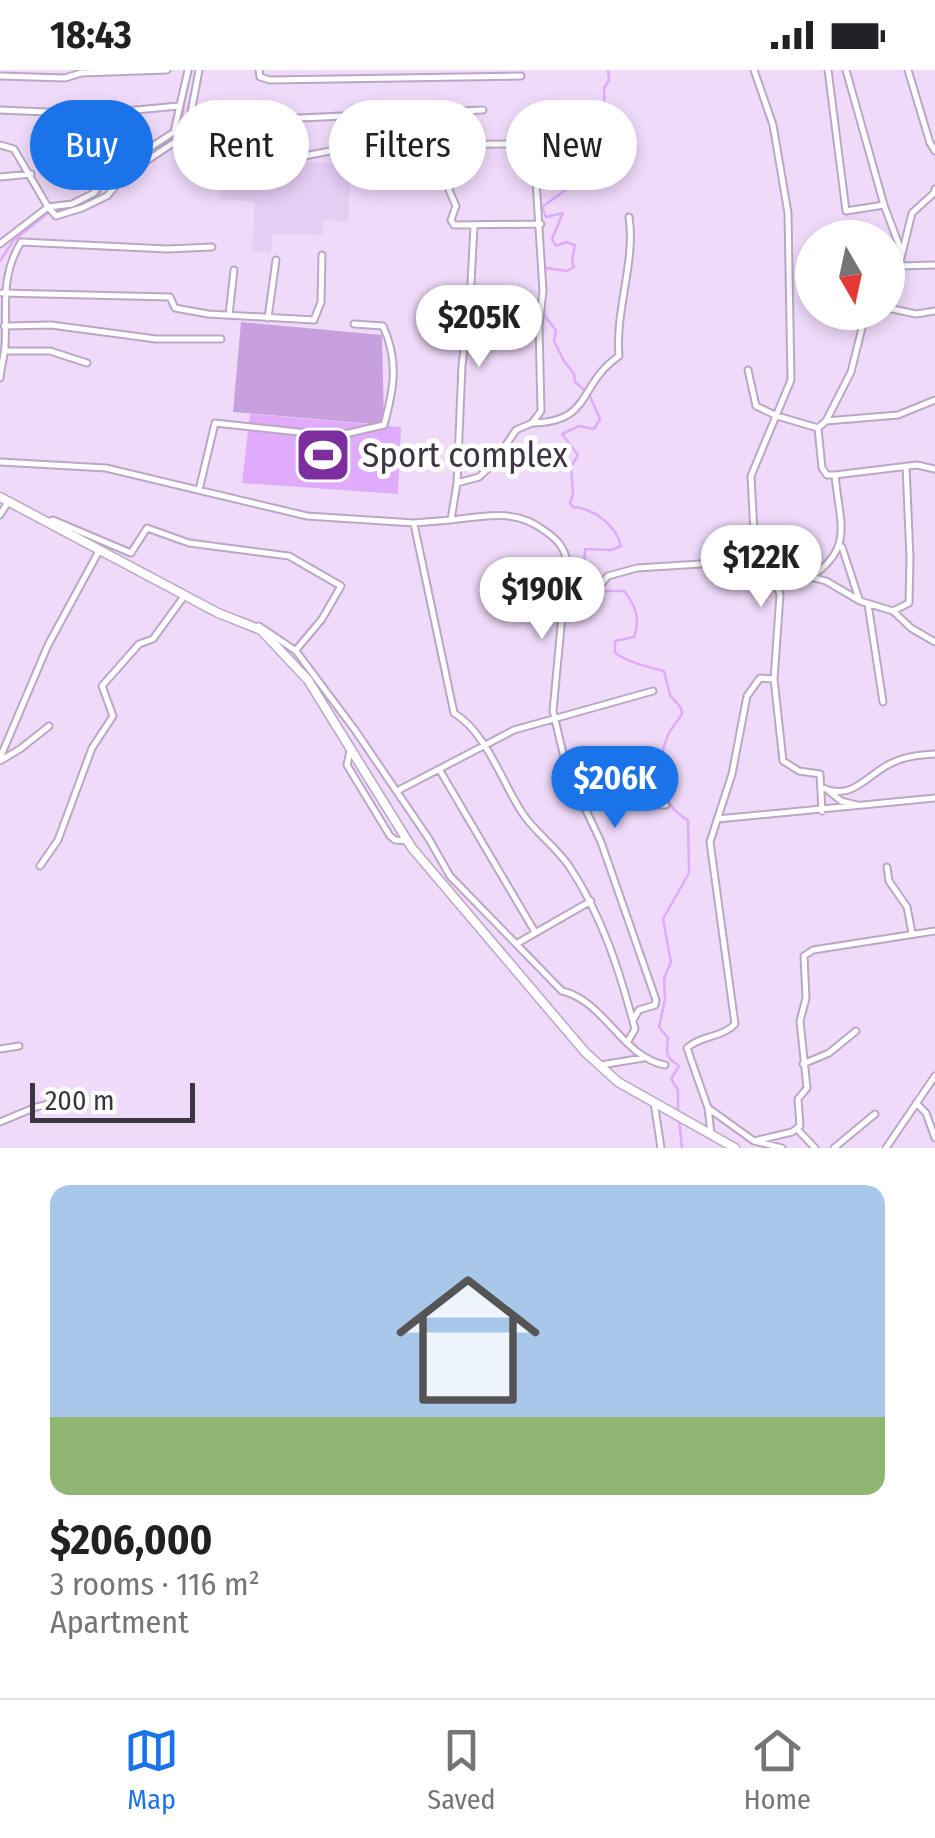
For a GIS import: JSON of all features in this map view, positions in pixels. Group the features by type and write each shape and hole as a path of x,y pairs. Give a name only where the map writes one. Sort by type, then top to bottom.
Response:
{"main road":[{"path":"3,502 232,620 261,630 292,660 352,748 408,841 454,900 599,1065 618,1082 734,1148"}],"street":[{"path":"0,76 65,78 82,73 167,70"},
{"path":"180,100 188,70"},
{"path":"193,100 198,70"},
{"path":"259,70 260,77 270,80 521,76"},
{"path":"462,78 466,70"},
{"path":"754,70 773,125 788,214 793,364 791,380 751,476 755,552 760,565 774,577 780,595 774,680 782,762 820,774 822,810"},
{"path":"828,70 846,210 884,206"},
{"path":"846,70 889,220"},
{"path":"908,70 935,151"},
{"path":"0,110 92,114 173,107"},
{"path":"0,244 51,210 94,194 102,179 173,133"},
{"path":"51,210 82,208 108,196 125,175 173,143"},
{"path":"486,144 516,144 534,149 541,224 541,411 532,424"},
{"path":"0,145 14,149 30,173"},
{"path":"0,177 30,174"},
{"path":"905,241 912,213 935,188"},
{"path":"40,190 51,210"},
{"path":"450,190 456,206 451,220 454,224 541,224"},
{"path":"458,483 478,477 516,430 532,424 561,422 579,409 586,391 619,356 629,216"},
{"path":"451,520 458,483 462,365 474,226"},
{"path":"0,378 5,352 3,264 20,242 212,246"},
{"path":"2,293 170,297 175,308 314,320 322,302 322,254"},
{"path":"268,318 276,260"},
{"path":"905,266 935,265"},
{"path":"229,315 234,270"},
{"path":"442,307 469,310"},
{"path":"905,312 935,311"},
{"path":"199,490 215,423 336,436 384,425 393,394 393,349 382,326 354,324"},
{"path":"4,326 51,325 156,338 220,338"},
{"path":"818,428 826,421 858,354 863,330"},
{"path":"5,352 50,351 87,363"},
{"path":"748,370 752,401 777,416 818,428"},
{"path":"826,421 898,414 935,400"},
{"path":"818,428 826,475 917,465 935,469"},
{"path":"0,462 106,468 307,516 414,523 514,515 538,525 564,548 567,564 555,716 567,770 586,804 656,1000 638,1011 633,1020"},
{"path":"893,611 908,603 906,466"},
{"path":"834,476 841,544 864,602 883,702"},
{"path":"0,515 3,502"},
{"path":"46,523 53,520 131,553 147,528 189,543 289,556 342,586 296,651"},
{"path":"414,523 454,713 483,746 525,817 566,862 592,902 636,1029 628,1041"},
{"path":"811,578 830,564 841,544"},
{"path":"0,759 48,645 99,551"},
{"path":"602,583 608,576 637,568 748,561 826,581 864,602 893,611 935,642"},
{"path":"40,866 58,840 92,748 113,716 102,686 139,644 153,638 185,595"},
{"path":"232,620 266,628 296,651 396,791 450,876 562,991 584,1001 643,1058"},
{"path":"711,1133 708,1108 687,1048 696,1041 729,1031 736,1024 710,842 732,774 747,696 760,678 774,680"},
{"path":"396,791 514,730 654,691"},
{"path":"0,759 48,726"},
{"path":"352,748 347,764 367,798 392,838 408,841"},
{"path":"829,791 852,790 890,763 935,754"},
{"path":"439,769 535,932"},
{"path":"821,787 841,801 860,806"},
{"path":"367,798 379,791"},
{"path":"717,819 935,798"},
{"path":"586,804 666,805"},
{"path":"887,867 892,886 907,906 912,934"},
{"path":"516,944 592,902"},
{"path":"815,1148 798,1130 798,1099 808,1088 800,1021 806,998 804,956 813,950 935,931"},
{"path":"804,1064 829,1053 856,1031"},
{"path":"0,1049 19,1046"},
{"path":"599,1065 643,1058 665,1065"},
{"path":"886,1148 935,1076"},
{"path":"0,1122 64,1100"},
{"path":"654,1102 660,1148"},
{"path":"916,1103 926,1113 935,1138"},
{"path":"708,1108 754,1142 782,1148"},
{"path":"834,1148 876,1114"},
{"path":"754,1142 798,1130"}],"shaded area":[{"path":"309,162 329,163 329,190 350,190 348,222 324,220 322,235 272,234 271,253 252,251 255,202 219,199 220,190 309,190"},
{"path":"241,322 382,335 384,425 233,412"},
{"name":"Sport complex","path":"250,414 401,427 398,494 242,483"}],"waterway":[{"path":"187,85 192,70"},
{"path":"544,278 546,268 567,271 574,267 575,245 566,242 556,246 552,239 563,213 546,217 542,207 570,187 567,168 589,151 593,131 605,114 608,70"},
{"path":"56,211 98,196 106,181 181,133 184,98"},
{"path":"0,261 13,241 48,213"},
{"path":"545,291 543,314 556,330 554,341 575,382 589,394 600,419 594,429 579,426 562,434 578,455 571,467 570,503 602,519 621,546 611,550 585,549 584,568 598,591 624,591 634,607 634,637 615,641 615,653 664,671 670,695 682,714 668,735 661,770 665,794 688,820 689,873 663,919 671,962 664,979 665,1000 659,1027 668,1038 669,1057 679,1066 671,1079 678,1090 678,1112"},
{"path":"679,1120 682,1148"}],"place":[{"name":"Sport complex","path":"323,455"}]}
